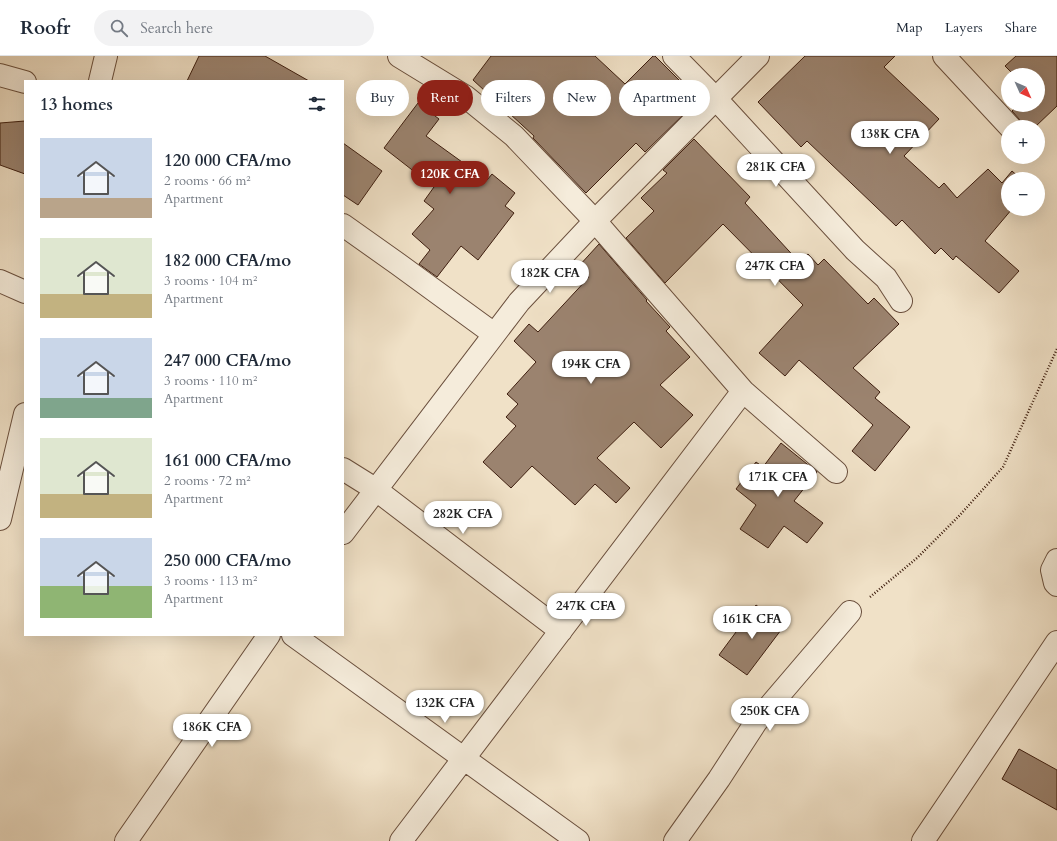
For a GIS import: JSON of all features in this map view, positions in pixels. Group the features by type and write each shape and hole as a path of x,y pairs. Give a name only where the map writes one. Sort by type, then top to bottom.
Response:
{"street":[{"path":"100,80 106,56"},
{"path":"399,56 466,97 514,136 595,221 743,391 836,472"},
{"path":"674,56 716,99 855,250 886,278 901,301"},
{"path":"344,532 374,489 519,302 595,221 758,56"},
{"path":"944,56 1003,120"},
{"path":"0,75 24,82"},
{"path":"344,226 494,334"},
{"path":"0,281 24,292"},
{"path":"400,841 743,391"},
{"path":"0,519 11,487 24,419"},
{"path":"344,470 374,489 561,631"},
{"path":"1057,560 1052,570 1055,583 1057,584"},
{"path":"675,841 719,779 756,722 850,612"},
{"path":"126,841 268,636"},
{"path":"294,636 578,841"},
{"path":"923,841 1057,642"}],"path":[{"path":"850,612 917,558 960,515 1003,468 1057,349"}],"building":[{"path":"199,56 265,56 307,80 187,80"},
{"path":"491,56 595,56 621,80 619,80 619,116 682,116 645,152 636,143 586,193 533,138 534,136 512,116 545,116 545,80 481,80 481,87 473,80"},
{"path":"653,56 655,56 679,80 629,80"},
{"path":"805,56 895,56 884,67 939,119 904,156 939,188 944,183 957,198 988,169 1001,182 1001,216 1006,216 985,241 1019,271 999,293 956,256 953,260 941,248 935,254 902,220 896,226 807,141 801,147 758,102"},
{"path":"1016,56 1057,56 1057,106 1042,120 1019,120 1013,112 1045,112 1045,68 1007,68 1005,66"},
{"path":"417,104 417,116 435,116 439,119 426,136 487,180 492,174 515,193 505,206 514,213 478,260 461,246 437,277 419,264 430,250 412,234 434,209 424,201 434,187 384,148"},
{"path":"24,121 24,174 0,165 0,123"},
{"path":"694,139 750,197 745,203 799,262 808,254 818,265 824,259 868,304 874,298 899,324 853,368 880,392 875,398 910,427 875,471 852,451 873,425 799,360 785,376 759,353 803,305 723,224 665,283 626,238 654,211 641,198 667,173 663,170"},
{"path":"344,144 382,171 358,205 344,196"},
{"path":"599,244 647,300 646,301 670,327 666,331 690,357 660,385 693,415 661,448 634,422 597,458 630,488 616,503 595,484 575,505 532,466 511,488 483,462 516,426 506,417 518,404 507,394 536,362 514,341 529,324 538,332 589,277 578,267"},
{"path":"781,443 817,472 794,501 823,523 807,543 784,526 768,548 740,529 756,505 736,489 756,462 763,467"},
{"path":"756,605 784,626 747,675 719,655"},
{"path":"1019,749 1057,770 1057,810 1002,779"}]}
